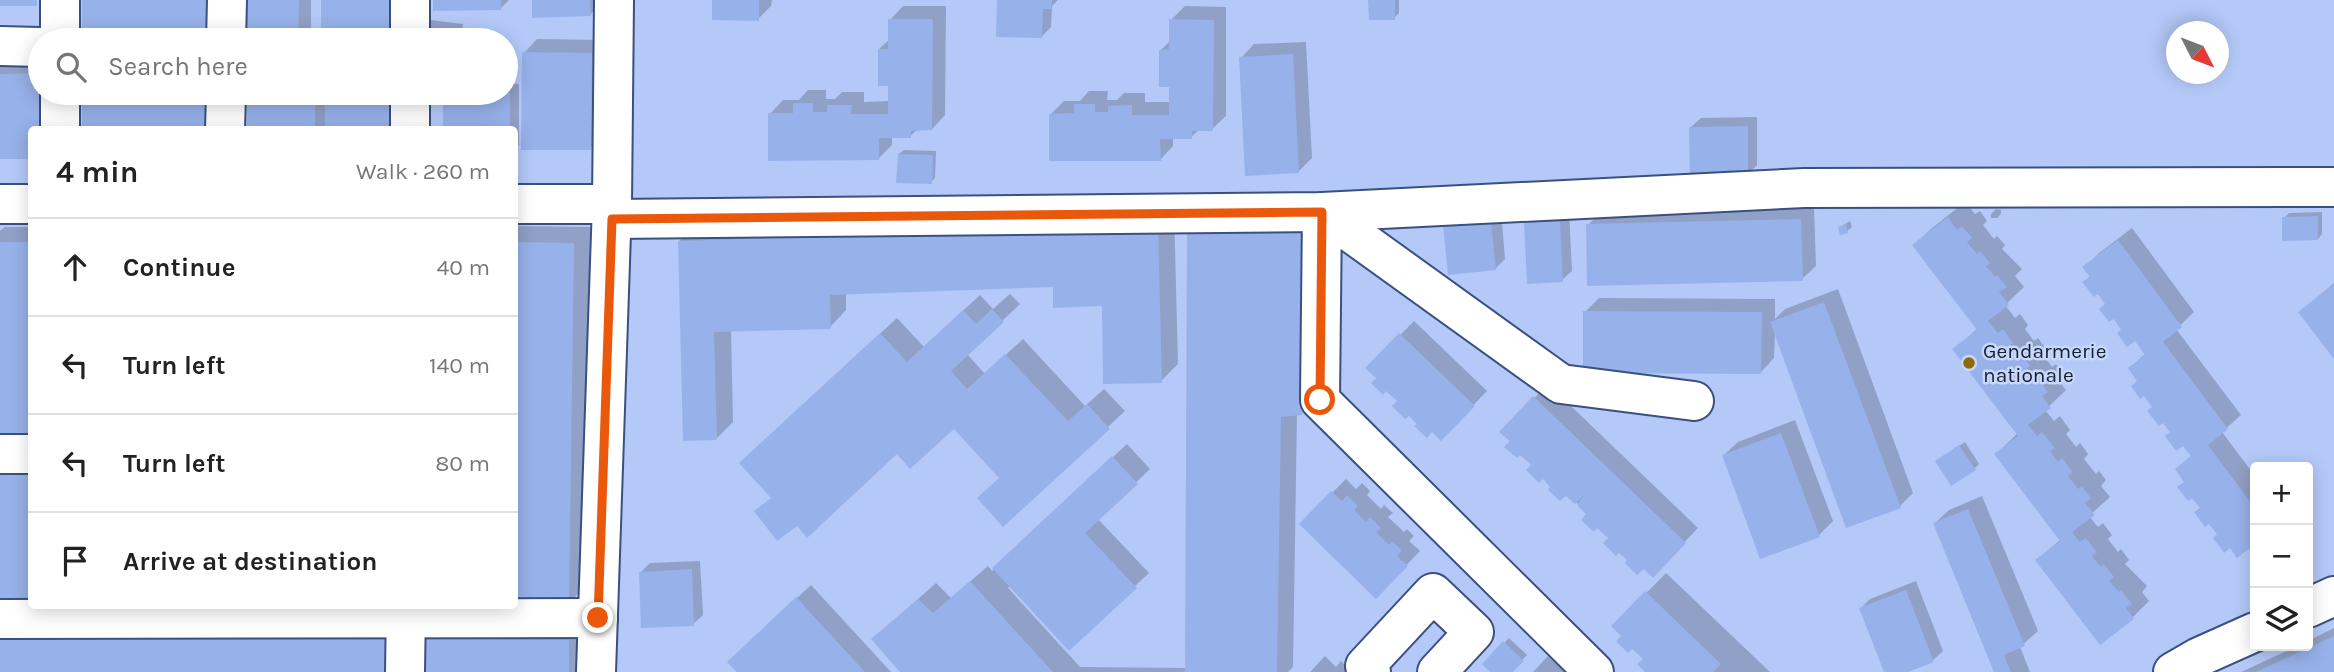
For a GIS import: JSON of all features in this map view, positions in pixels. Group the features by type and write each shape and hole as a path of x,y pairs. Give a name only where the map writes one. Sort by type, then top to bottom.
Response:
{"street":[{"path":"60,0 60,28"},
{"path":"226,28 227,0"},
{"path":"410,0 410,28"},
{"path":"596,672 612,211 614,0"},
{"path":"0,46 28,47"},
{"path":"60,105 60,126"},
{"path":"225,126 226,105"},
{"path":"410,105 410,126"},
{"path":"518,204 612,211 1322,212 1804,188 2334,187"},
{"path":"0,204 28,204"},
{"path":"1322,212 1561,384 1694,401"},
{"path":"1322,212 1320,400 1594,672"},
{"path":"0,454 28,454"},
{"path":"1371,672 1365,666 1433,593 1474,632 1437,672"},
{"path":"2313,606 2334,596"},
{"path":"0,618 406,612 598,618"},
{"path":"405,672 406,612"},
{"path":"2173,672 2250,634"}],"building":[{"path":"0,0 37,0 37,6 0,6"},
{"path":"82,0 213,0 213,28 82,28"},
{"path":"229,0 299,0 298,28 228,28"},
{"path":"321,0 392,0 391,28 321,28"},
{"path":"433,0 501,0 501,10 433,11"},
{"path":"532,0 590,0 591,16 532,18"},
{"path":"712,0 759,0 759,21 712,20"},
{"path":"997,0 1052,0 1051,9 1043,9 1042,38 996,37"},
{"path":"1368,0 1395,0 1395,20 1369,20"},
{"path":"888,19 933,19 932,130 911,131 911,138 879,138 879,160 768,161 768,113 793,113 793,103 813,103 813,112 827,112 827,105 852,105 851,114 888,114 888,86 878,86 878,49 888,49"},
{"path":"1169,19 1214,20 1213,131 1192,131 1192,139 1160,139 1161,161 1049,161 1049,114 1074,113 1074,104 1095,104 1095,112 1108,112 1108,106 1132,105 1132,115 1169,115 1169,87 1159,87 1159,50 1169,49"},
{"path":"522,52 592,53 591,150 521,150"},
{"path":"1293,54 1299,173 1245,176 1239,57"},
{"path":"28,73 28,105 39,105 39,126 28,126 28,159 0,159 0,74"},
{"path":"82,105 213,105 212,126 82,126"},
{"path":"247,105 315,105 315,126 247,126"},
{"path":"325,105 397,105 397,126 325,126"},
{"path":"443,105 510,105 510,126 443,126"},
{"path":"1748,126 1748,176 1690,177 1689,127"},
{"path":"898,154 933,155 932,184 896,183"},
{"path":"2318,216 2318,240 2282,241 2282,217"},
{"path":"1948,217 1957,230 1962,226 1972,238 1967,242 1977,254 1980,251 1990,263 1986,266 2007,287 1999,292 2009,305 1988,321 1998,333 2003,329 2013,343 2009,346 2017,356 2021,353 2030,366 2025,370 2035,383 2039,380 2048,392 2042,396 2051,408 2028,425 2037,436 2042,432 2055,448 2050,451 2058,462 2062,458 2073,472 2068,476 2078,489 2082,486 2091,498 2085,503 2095,515 2072,532 2080,542 2086,538 2097,553 2092,556 2101,567 2104,564 2114,577 2109,581 2119,592 2121,590 2132,604 2126,608 2134,619 2100,645 2035,560 2060,541 1994,454 2018,436 1952,349 1977,330 1912,245"},
{"path":"1801,219 1803,281 1587,286 1586,224"},
{"path":"1491,220 1496,270 1448,275 1443,225"},
{"path":"1560,220 1563,282 1527,284 1524,222"},
{"path":"1846,224 1848,233 1840,235 1838,227"},
{"path":"1158,225 1162,383 1103,384 1102,306 1053,308 1053,287 830,295 831,329 714,332 717,440 683,441 678,241"},
{"path":"1187,229 1304,232 1302,415 1281,417 1277,672 1185,672"},
{"path":"2118,240 2182,327 2163,342 2228,429 2208,445 2250,501 2250,548 2237,558 2230,548 2224,553 2213,538 2217,534 2209,524 2205,527 2194,512 2200,508 2192,498 2188,501 2177,487 2184,482 2175,469 2191,456 2183,446 2176,451 2165,436 2170,432 2163,423 2159,426 2147,411 2152,407 2144,396 2140,399 2131,386 2137,381 2128,368 2145,355 2135,341 2127,347 2117,333 2121,330 2114,319 2109,322 2099,309 2105,304 2098,294 2094,297 2082,282 2090,277 2082,267"},
{"path":"0,242 28,242 28,436 0,436"},
{"path":"518,242 574,243 569,604 518,604"},
{"path":"2334,284 2334,359 2298,312"},
{"path":"1824,302 1901,508 1846,528 1770,322"},
{"path":"992,309 1004,322 951,371 967,389 1005,354 1068,421 1087,404 1110,429 1003,527 977,498 999,478 954,429 910,469 897,454 807,538 797,526 777,541 754,511 771,498 739,463 880,333 907,362 963,310 976,324"},
{"path":"1583,311 1762,312 1761,374 1583,373"},
{"path":"1399,333 1475,406 1441,441 1432,432 1427,438 1414,426 1417,424 1409,416 1405,419 1392,406 1397,401 1386,391 1383,395 1371,383 1376,378 1365,368"},
{"path":"1533,396 1686,543 1653,578 1644,569 1637,575 1625,563 1627,560 1619,553 1616,556 1603,543 1608,538 1597,528 1594,532 1581,520 1586,514 1577,505 1585,494 1575,504 1566,496 1560,501 1548,490 1550,487 1543,479 1539,483 1526,470 1531,465 1520,455 1517,458 1504,447 1510,441 1499,432"},
{"path":"1781,433 1820,537 1760,559 1722,455"},
{"path":"1959,445 1976,470 1951,486 1935,461"},
{"path":"1112,456 1138,484 1085,533 1137,588 1069,651 992,568"},
{"path":"0,467 28,467 28,600 0,600"},
{"path":"1331,491 1342,501 1347,495 1358,506 1354,510 1366,522 1370,517 1381,528 1376,532 1389,545 1392,541 1402,550 1397,556 1408,566 1376,599 1299,524"},
{"path":"1968,509 2025,646 2004,655 2011,672 1994,672 1933,523"},
{"path":"692,569 694,626 641,628 639,572"},
{"path":"970,581 1053,672 900,672 871,639 918,599 933,613"},
{"path":"1906,590 1934,662 1908,672 1884,672 1859,608"},
{"path":"1645,591 1721,664 1713,672 1645,672 1637,664 1643,659 1632,649 1628,653 1616,641 1621,636 1611,626"},
{"path":"796,597 865,672 737,672 727,662"},
{"path":"0,632 390,634 390,672 0,672"},
{"path":"2334,636 2334,672 2256,672 2302,651 2313,651 2313,646"},
{"path":"424,638 569,640 569,672 423,672"},
{"path":"1503,641 1524,661 1513,672 1490,672 1482,664"}],"place":[{"name":"Gendarmerie nationale","path":"1969,363"}],"route":[{"path":"598,618 612,219 1322,212 1320,400"}]}
